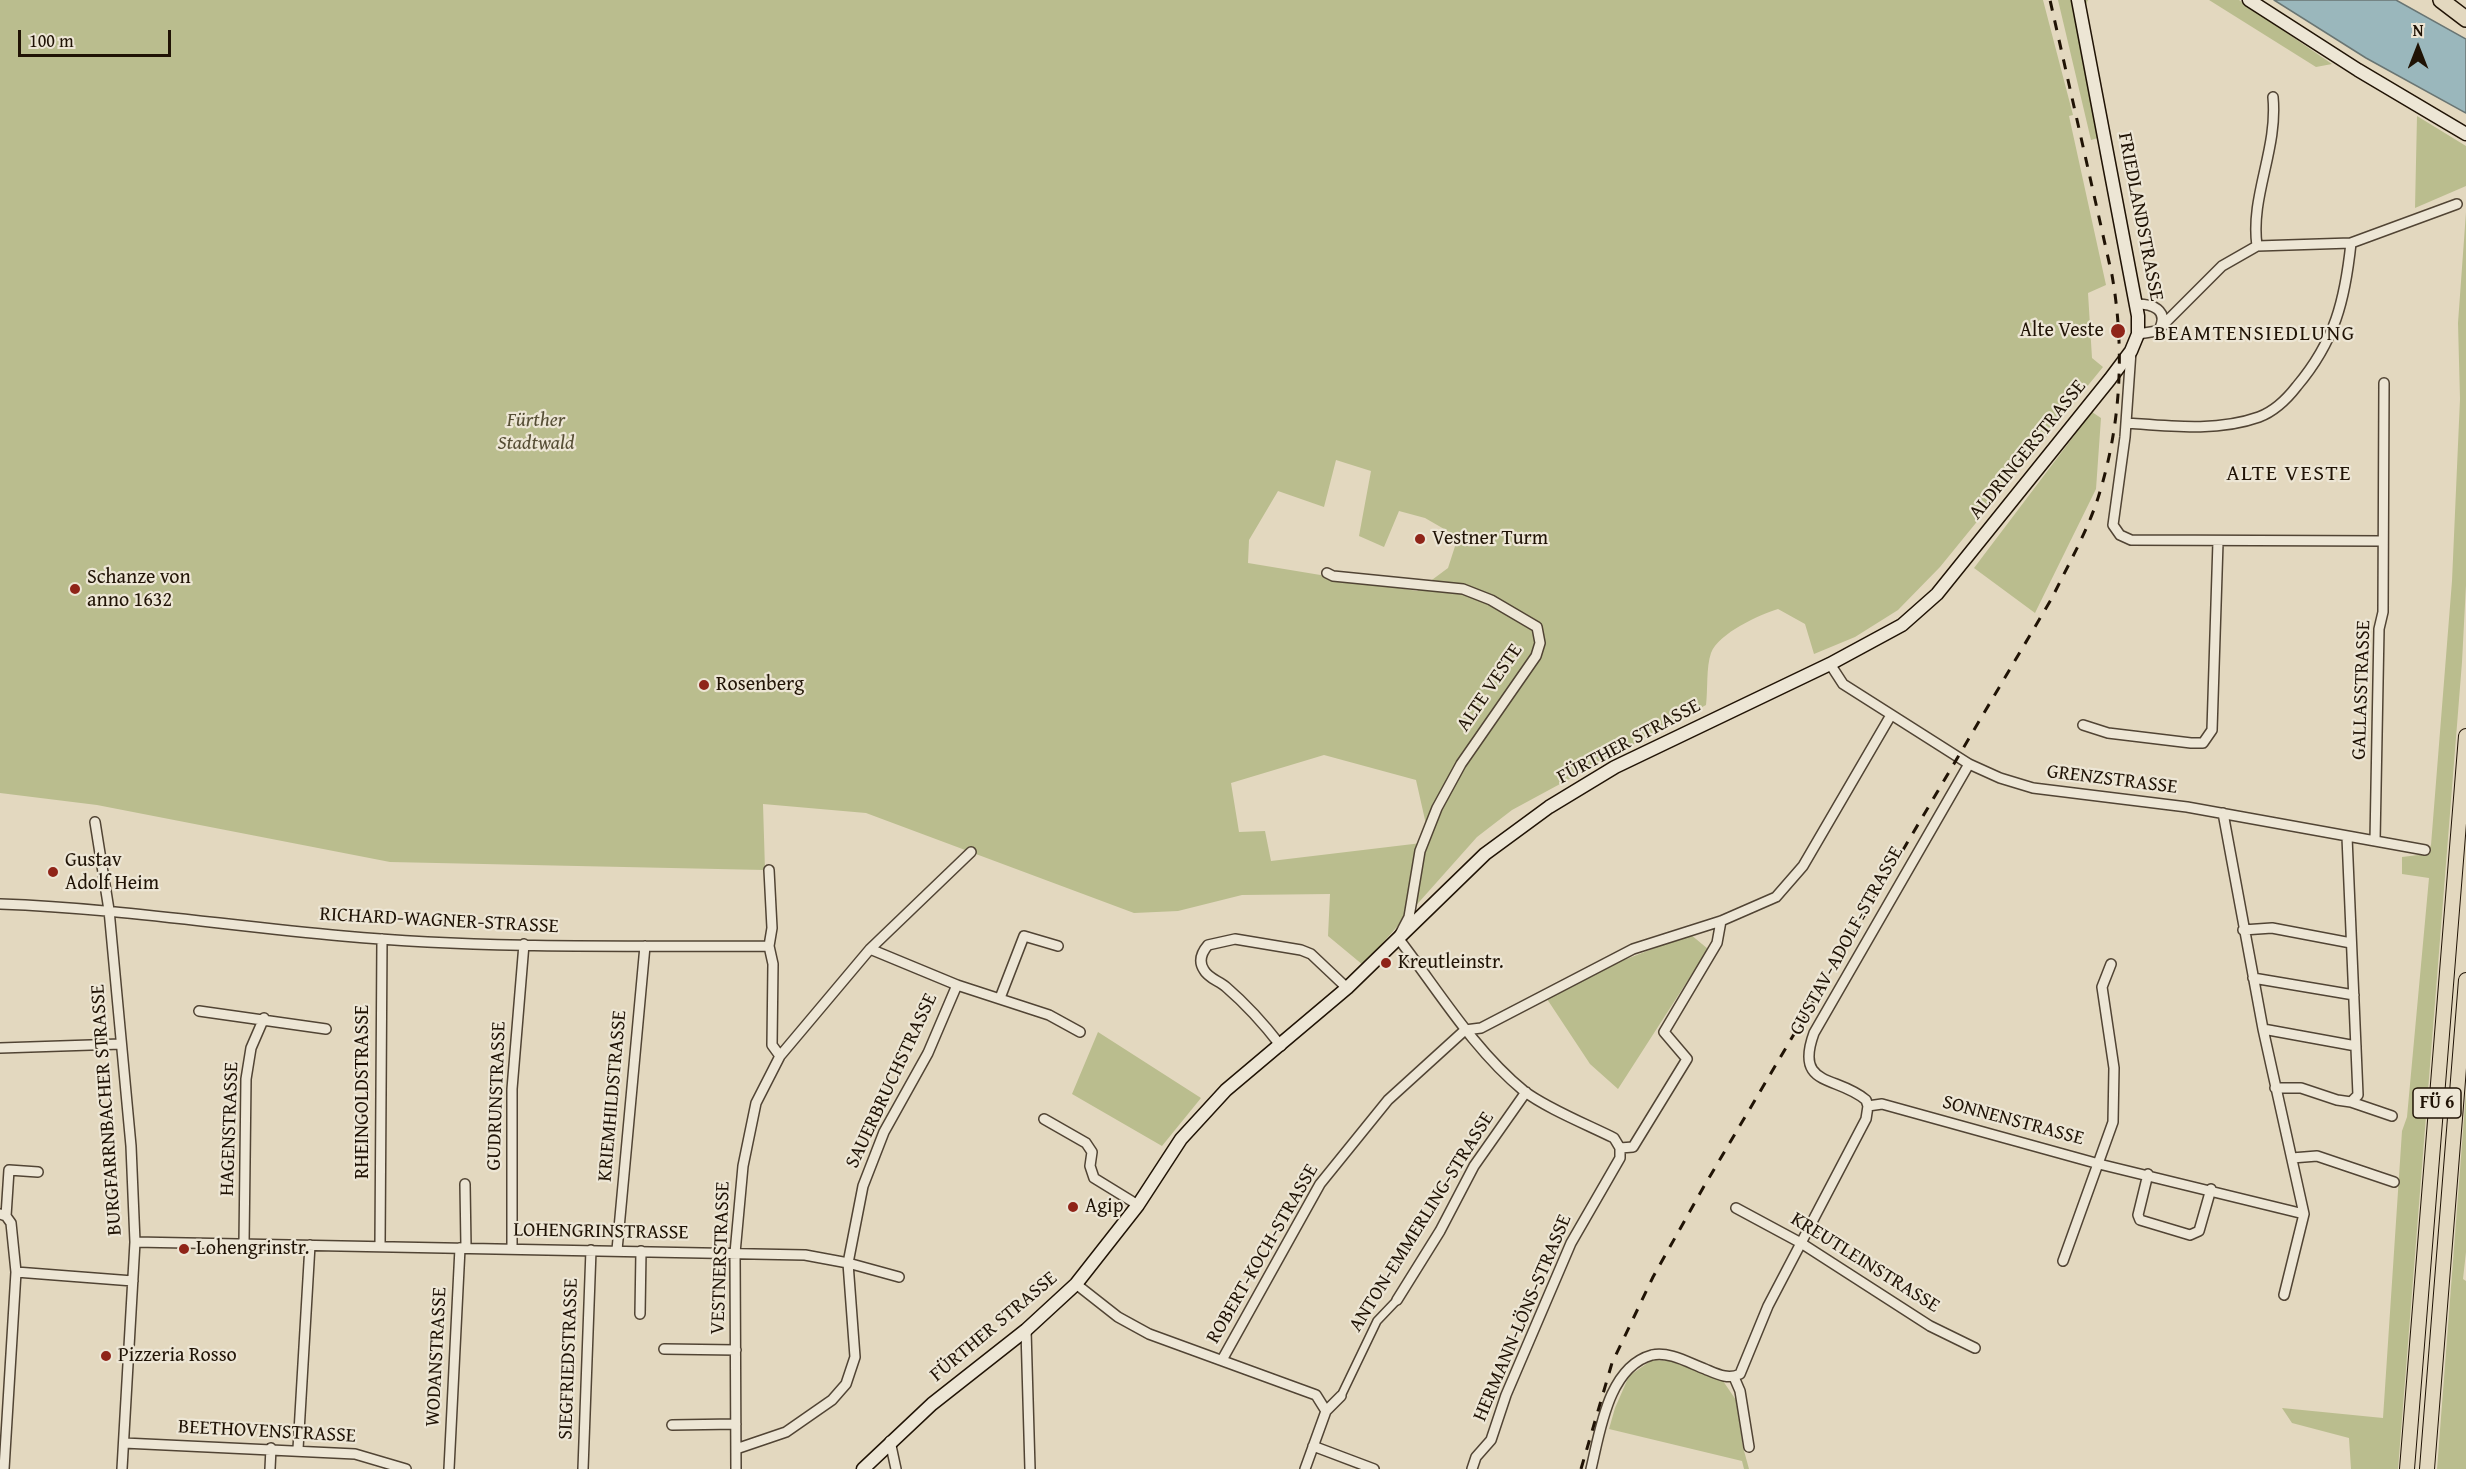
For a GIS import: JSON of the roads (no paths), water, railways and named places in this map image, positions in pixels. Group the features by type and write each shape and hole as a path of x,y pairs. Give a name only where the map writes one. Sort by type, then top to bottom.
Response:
{"highway":[{"path":"2441,0 2466,19"}],"main road":[{"name":"FRIEDLANDSTRASSE","path":"2078,0 2137,304 2138,334 2131,351"},
{"path":"2249,0 2358,70 2466,134"},
{"name":"ALDRINGERSTRASSE","path":"1955,572 2131,351"},
{"name":"FÜRTHER STRASSE","path":"863,1469 938,1399 1026,1330 1076,1284 1138,1205 1181,1139 1226,1090 1281,1046 1347,988 1485,854 1549,807 1615,767 1830,664 1902,625 1920,611 1955,572"},
{"name":"FÜ 6","path":"2408,1469 2466,736"},
{"name":"FÜ 6","path":"2427,1469 2466,980"}],"street":[{"path":"2257,246 2255,215 2276,123 2274,97"},
{"path":"2138,334 2148,334 2160,328 2222,266 2257,246 2351,243 2457,204"},
{"path":"2127,423 2190,427 2225,424 2259,417 2283,403 2308,373 2330,339 2343,300 2351,243"},
{"path":"2137,304 2167,309 2184,303"},
{"path":"2157,309 2163,318 2160,328"},
{"name":"FRIEDLANDSTRASSE","path":"2131,351 2127,423 2113,525 2120,535 2131,540 2218,542"},
{"name":"GALLASSTRASSE","path":"2375,841 2379,629 2383,612 2384,383"},
{"path":"2083,725 2108,733 2203,743 2212,730 2218,542 2382,541"},
{"name":"ALTE VESTE","path":"1327,573 1333,576 1463,589 1491,600 1537,627 1540,643 1536,656 1461,764 1437,808 1420,851 1409,917 1398,938"},
{"name":"GRENZSTRASSE","path":"1830,664 1843,684 1969,764 2000,778 2033,788 2223,813 2425,850"},
{"name":"ROBERT-KOCH-STRASSE","path":"1222,1360 1320,1184 1389,1100 1465,1030 1481,1028 1633,949 1721,921 1776,897 1790,884 1803,866 1891,715"},
{"name":"GUSTAV-ADOLF-STRASSE","path":"1868,1106 1860,1095 1818,1078 1809,1065 1807,1052 1814,1033 1846,973 1969,764"},
{"path":"2223,813 2243,930 2275,1088 2304,1214 2284,1295"},
{"name":"BURGFARRNBACHER STRASSE","path":"95,822 109,910 131,1146 135,1242 122,1469"},
{"path":"2347,837 2358,1095 2351,1102"},
{"name":"VESTNERSTRASSE","path":"736,1469 735,1252 743,1166 756,1103 780,1056 870,950 971,852"},
{"path":"769,870 772,928 769,946 773,964 772,1045 780,1056"},
{"name":"RICHARD-WAGNER-STRASSE","path":"0,904 109,910 382,939 524,944 769,946"},
{"path":"1398,938 1442,995 1465,1030 1491,1060 1526,1092 1614,1138 1620,1148 1633,1147 1687,1059 1664,1032 1717,943 1721,921"},
{"path":"2243,930 2272,928 2351,943"},
{"path":"1000,998 1024,936 1058,946"},
{"name":"RHEINGOLDSTRASSE","path":"380,1246 382,939"},
{"path":"1281,1046 1258,1017 1227,988 1206,974 1202,968 1201,956 1208,945 1234,939 1301,950 1311,954 1347,988"},
{"name":"GUDRUNSTRASSE","path":"512,1248 512,1089 524,944"},
{"name":"KRIEMHILDSTRASSE","path":"617,1250 645,946"},
{"path":"870,950 957,985 1049,1015 1080,1032"},
{"path":"2062,1261 2113,1122 2114,1068 2102,987 2111,964"},
{"path":"2253,978 2354,995"},
{"name":"SAUERBRUCHSTRASSE","path":"736,1449 786,1432 832,1400 846,1384 855,1357 848,1263 863,1186 884,1132 928,1053 957,985"},
{"path":"199,1011 264,1018 326,1029"},
{"name":"HAGENSTRASSE","path":"244,1244 246,1079 251,1048 264,1018"},
{"path":"2263,1029 2356,1047"},
{"path":"0,1048 122,1044"},
{"path":"2275,1088 2301,1088 2392,1116"},
{"name":"ANTON-EMMERLING-STRASSE","path":"1305,1469 1326,1411 1341,1396 1377,1321 1397,1300 1440,1231 1474,1166 1526,1092"},
{"name":"SONNENSTRASSE","path":"1868,1106 1882,1104 2099,1164 2211,1189 2304,1214"},
{"path":"1749,1447 1737,1376 1768,1306 1866,1119 1868,1106"},
{"path":"1044,1119 1086,1143 1092,1152 1090,1166 1094,1178 1138,1205"},
{"name":"HERMANN-LÖNS-STRASSE","path":"1472,1469 1476,1457 1491,1440 1506,1395 1571,1243 1620,1158 1620,1148"},
{"path":"2292,1158 2317,1156 2394,1182"},
{"path":"4,1469 16,1272 14,1236 3,1215 9,1170 38,1172"},
{"path":"2148,1174 2138,1215 2140,1220 2190,1235 2199,1231 2211,1189"},
{"path":"463,1248 465,1184"},
{"name":"KREUTLEINSTRASSE","path":"1736,1208 1801,1243 1930,1326 1975,1348"},
{"name":"LOHENGRINSTRASSE","path":"135,1242 735,1252 805,1256 848,1263 899,1276"},
{"path":"298,1449 310,1245"},
{"name":"WODANSTRASSE","path":"449,1469 463,1248"},
{"name":"SIEGFRIEDSTRASSE","path":"583,1469 591,1250"},
{"path":"640,1314 641,1251"},
{"path":"16,1272 133,1281"},
{"path":"1076,1284 1118,1317 1149,1334 1316,1395 1326,1411"},
{"path":"1026,1330 1030,1469 1036,1469"},
{"path":"0,1349 12,1349"},
{"path":"664,1349 736,1350"},
{"path":"1591,1469 1604,1418 1616,1389 1624,1372 1638,1362 1652,1355 1672,1356 1723,1376 1737,1376"},
{"path":"672,1425 736,1424"},
{"path":"890,1442 896,1469"},
{"name":"BEETHOVENSTRASSE","path":"124,1443 298,1449 355,1454 406,1469"},
{"path":"1313,1446 1374,1469"},
{"path":"270,1469 271,1448"}],"water":[{"path":"2274,0 2396,0 2466,39 2466,113 2366,58"}],"railway":[{"path":"1581,1469 1612,1363 1653,1277 1703,1188 2052,598 2094,511 2106,471 2116,415 2119,331 2112,275 2050,0"}],"place":[{"name":"Alte Veste","path":"2118,331"},
{"name":"Vestner Turm","path":"1420,539"},
{"name":"Schanze von anno 1632","path":"75,589"},
{"name":"Rosenberg","path":"704,685"},
{"name":"Gustav Adolf Heim","path":"53,872"},
{"name":"Kreutleinstr.","path":"1386,963"},
{"name":"Agip","path":"1073,1207"},
{"name":"Lohengrinstr.","path":"184,1249"},
{"name":"Pizzeria Rosso","path":"106,1356"}],"district":[{"name":"BEAMTENSIEDLUNG","path":"2255,335"},
{"name":"ALTE VESTE","path":"2289,474"}],"park label":[{"name":"Fürther Stadtwald","path":"536,432"}]}
